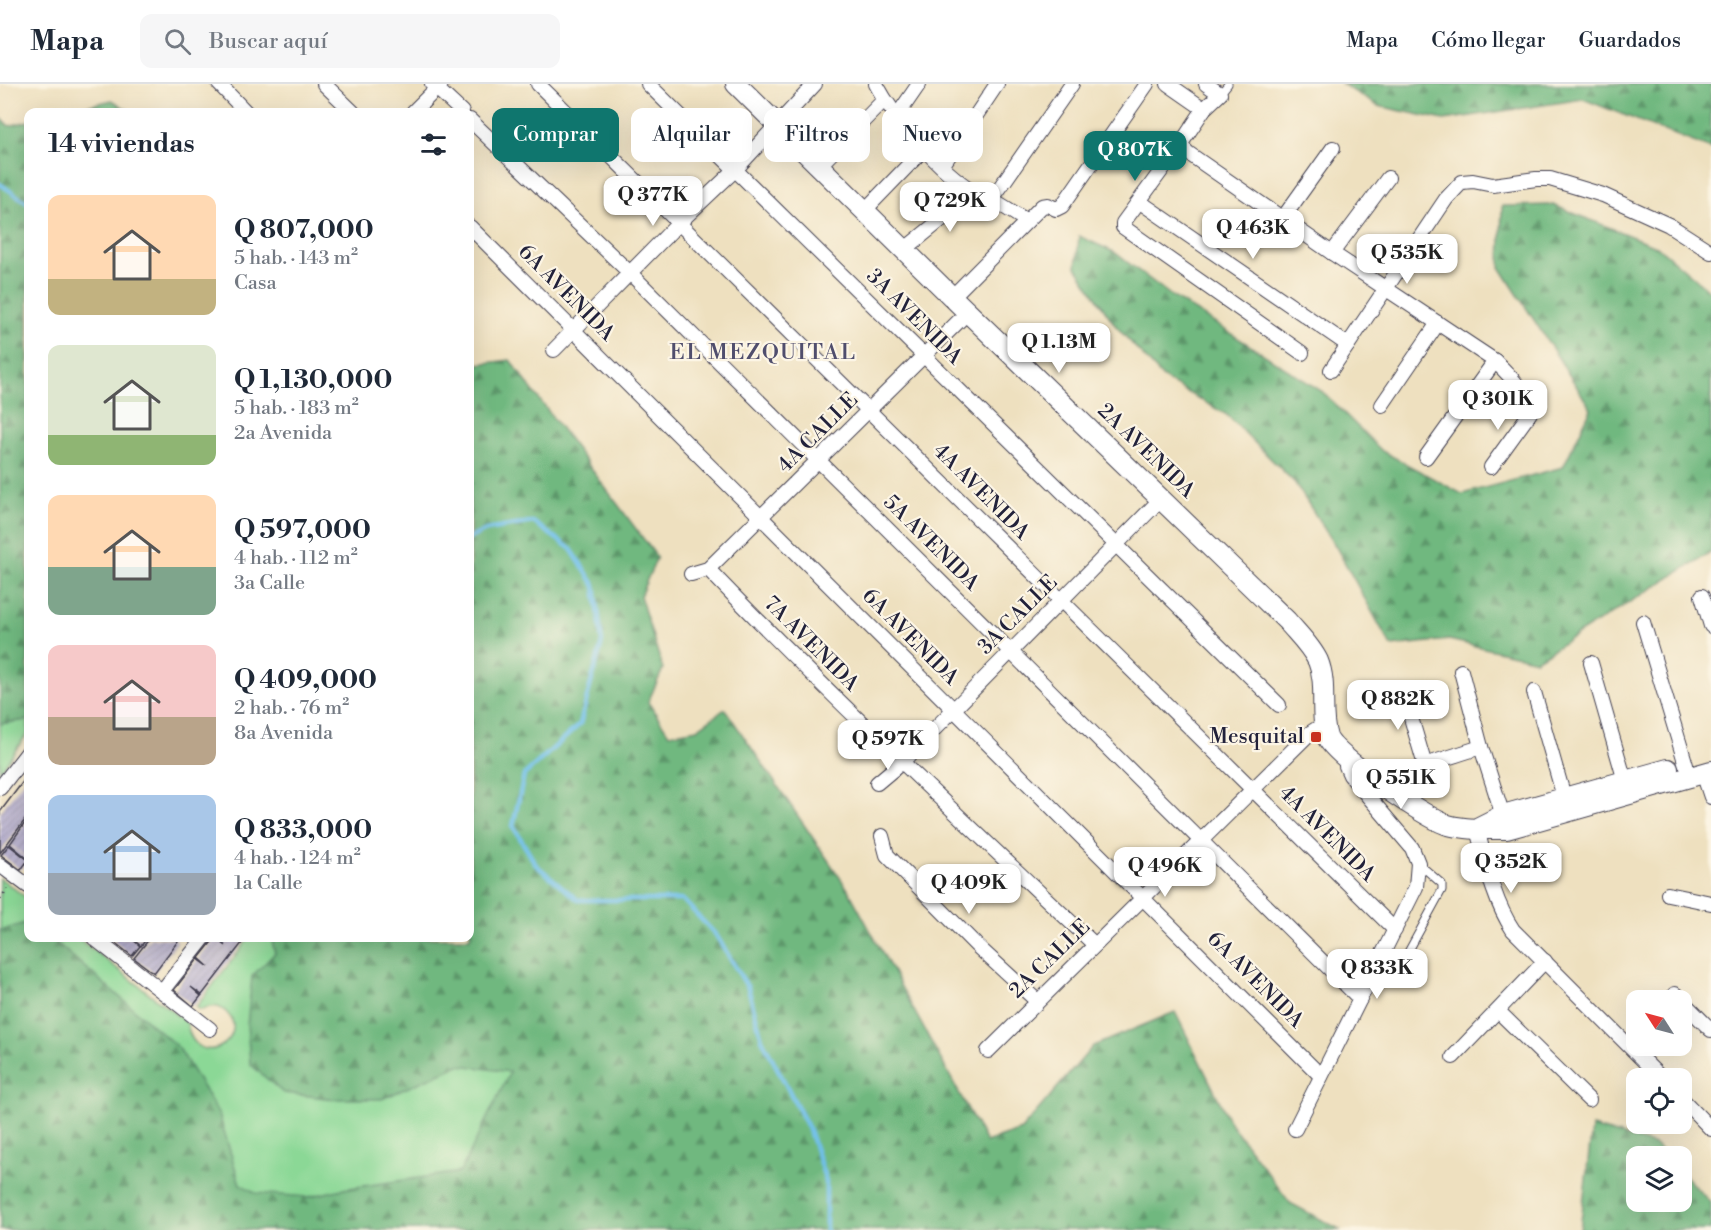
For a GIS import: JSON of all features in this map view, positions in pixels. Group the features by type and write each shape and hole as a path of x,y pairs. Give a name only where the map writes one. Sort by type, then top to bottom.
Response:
{"main road":[{"name":"2A AVENIDA","path":"736,84 764,112"},
{"name":"2A AVENIDA","path":"815,162 951,297 1287,621 1311,650 1320,668 1324,724"},
{"path":"1324,724 1332,746 1348,760 1433,819 1449,825 1477,829 1703,767"},
{"path":"1505,822 1564,797 1625,781 1703,767"}],"street":[{"path":"219,84 242,108"},
{"path":"324,84 349,108"},
{"name":"4A AVENIDA","path":"538,84 1395,930"},
{"name":"3A AVENIDA","path":"648,84 1279,705"},
{"path":"792,108 815,84"},
{"path":"876,84 890,108"},
{"path":"902,108 919,84"},
{"path":"942,166 996,84"},
{"path":"992,199 1072,84"},
{"path":"951,297 1042,207 1048,206 1056,209 1062,206 1147,84"},
{"path":"1168,84 1204,109"},
{"path":"1206,84 1224,89 1204,109 1123,223 1123,227 1302,353"},
{"path":"417,108 437,85 458,108"},
{"path":"819,166 884,100"},
{"name":"5A AVENIDA","path":"474,124 630,273 1360,999"},
{"path":"554,350 679,223 735,170 764,137"},
{"path":"1180,145 1188,153 1332,253 1495,361 1514,380 1528,401 1530,413 1491,467"},
{"path":"1283,218 1333,148"},
{"path":"865,210 911,162"},
{"path":"938,162 975,192 992,199 1027,221"},
{"path":"1332,253 1388,178"},
{"path":"1331,370 1446,199 1462,182 1473,181 1493,185 1550,179 1603,195 1670,225 1711,252"},
{"path":"904,250 975,192"},
{"path":"1140,201 1348,345"},
{"name":"6A AVENIDA","path":"474,231 1321,1076"},
{"name":"4A CALLE","path":"691,574 708,569 762,518 968,312"},
{"path":"1382,405 1438,323"},
{"path":"1426,457 1495,361"},
{"name":"3A CALLE","path":"878,783 954,710 1161,499"},
{"name":"7A AVENIDA","path":"708,569 902,762 1095,945"},
{"path":"1702,596 1711,626"},
{"path":"1643,622 1703,767 1711,797"},
{"path":"1591,663 1625,781"},
{"path":"1461,671 1481,747 1505,822"},
{"path":"1534,692 1564,797"},
{"path":"1404,694 1424,762 1431,763 1481,747"},
{"name":"2A CALLE","path":"988,1051 1252,789 1310,733 1324,724"},
{"path":"0,788 24,757"},
{"path":"1295,1129 1416,887 1418,863 1412,848 1346,770 1348,760"},
{"path":"1477,829 1496,899 1513,930 1651,1068"},
{"path":"882,836 886,855 976,945 1037,1001"},
{"path":"0,865 24,883"},
{"path":"1668,894 1711,903"},
{"path":"101,942 210,1029"},
{"path":"162,991 201,942"},
{"path":"1453,1057 1545,961"},
{"path":"1498,1011 1590,1100"},
{"path":"1692,1011 1711,1030"},
{"path":"1692,1109 1711,1128"}],"lane":[{"path":"1407,954 1442,890 1442,884 1418,863"}],"green space":[{"path":"1342,84 1711,84 1711,149 1583,99 1444,120 1378,106"},
{"path":"112,100 125,108 78,108"},
{"path":"0,117 9,126 24,122 24,721 0,724"},
{"path":"1553,205 1658,247 1711,292 1711,552 1536,660 1449,640 1391,646 1336,547 1295,483 1227,415 1163,378 1115,325 1076,267 1079,236 1114,252 1173,297 1323,392 1382,451 1462,494 1563,467 1591,409 1500,267 1502,206"},
{"path":"510,360 657,557 640,596 663,669 648,702 669,734 697,729 725,709 847,888 986,1142 1021,1130 1093,1046 1175,1012 1231,1124 1290,1203 1341,1230 0,1230 0,931 24,923 24,942 56,942 179,1048 219,1114 240,1184 308,1197 342,1189 460,1172 509,1072 459,1065 382,1099 334,1099 283,1093 250,1064 247,1025 252,975 275,953 272,942 474,942 474,364"},
{"path":"24,721 24,739 0,772 0,724"},
{"path":"0,878 24,896 24,923 0,931"},
{"path":"56,942 83,942 187,1023 192,1039 201,1047 210,1049 220,1047 228,1040 233,1032 232,1022 226,1012 220,1008 210,1007 200,1010 196,1007 246,942 272,942 275,953 252,976 247,1025 250,1064 283,1093 334,1099 382,1099 459,1065 510,1072 460,1172 342,1189 308,1197 256,1193 240,1184 219,1114 179,1048"},
{"path":"1592,1127 1656,1146 1626,1146 1626,1212 1692,1212 1692,1183 1711,1203 1711,1230 1580,1230"}],"building":[{"path":"24,780 24,821 0,853 0,812"},
{"path":"24,824 24,856 10,844"},
{"path":"9,845 24,857 24,866 21,870 1,855"},
{"path":"114,942 136,942 140,946 132,956"},
{"path":"147,942 177,942 154,973 134,958"},
{"path":"212,942 220,942 226,946 221,942 243,942 202,995 191,987 201,996 193,1006 174,990 198,959 209,967 199,958"}],"waterway":[{"path":"0,184 24,200"},
{"path":"474,536 486,530 533,522 571,549 595,586 602,642 580,724 524,775 513,826 536,865 578,900 683,900 716,935 748,988 762,1039 808,1127 826,1181 826,1230"}],"place":[{"name":"Mesquital","path":"1316,737"}],"district":[{"name":"EL MEZQUITAL","path":"763,352"}]}
